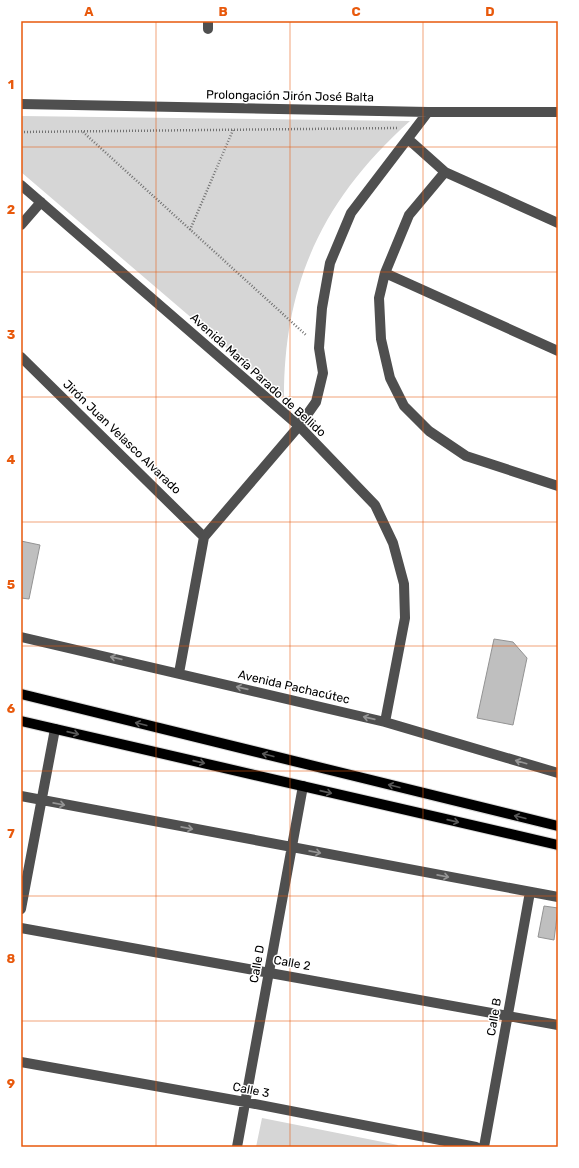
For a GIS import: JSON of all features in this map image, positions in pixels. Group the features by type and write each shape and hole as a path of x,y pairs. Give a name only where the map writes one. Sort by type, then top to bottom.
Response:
{"main road":[{"path":"21,688 35,697"},
{"path":"21,694 558,826"},
{"path":"21,721 558,845"}],"street":[{"name":"Prolongación Jirón José Balta","path":"21,104 428,112 558,112"},
{"path":"179,673 204,537 299,426 316,402 324,373 319,348 322,308 330,263 351,213 428,112"},
{"path":"408,138 445,172 557,221"},
{"path":"445,172 409,215 385,273 379,298 381,339 390,378 404,406 429,431 466,456 558,486"},
{"name":"Avenida María Parado de Bellido","path":"21,185 299,426 375,505 393,543 404,584 405,618 385,722"},
{"path":"21,225 41,202"},
{"path":"385,273 558,351"},
{"name":"Jirón Juan Velasco Alvarado","path":"21,357 192,523 204,537"},
{"name":"Avenida Pachacútec","path":"21,636 385,722 558,773"},
{"path":"21,909 55,729"},
{"name":"Calle D","path":"237,1147 304,786"},
{"path":"21,796 558,897"},
{"name":"Calle B","path":"484,1147 530,892"},
{"name":"Calle 2","path":"21,928 558,1025"},
{"name":"Calle 3","path":"21,1062 245,1102 476,1147"}],"path":[{"path":"21,132 417,128"},
{"path":"190,230 233,130"},
{"path":"83,131 319,348"}],"shaded area":[{"path":"21,116 410,121 380,150 354,180 332,212 315,244 301,279 292,316 286,355 284,397 21,172"},
{"path":"262,1118 398,1145 397,1147 256,1147"}],"building":[{"path":"21,541 40,545 29,599 21,598"},
{"path":"494,639 513,642 527,658 513,725 477,718"},
{"path":"544,906 558,908 554,940 538,937"}]}
